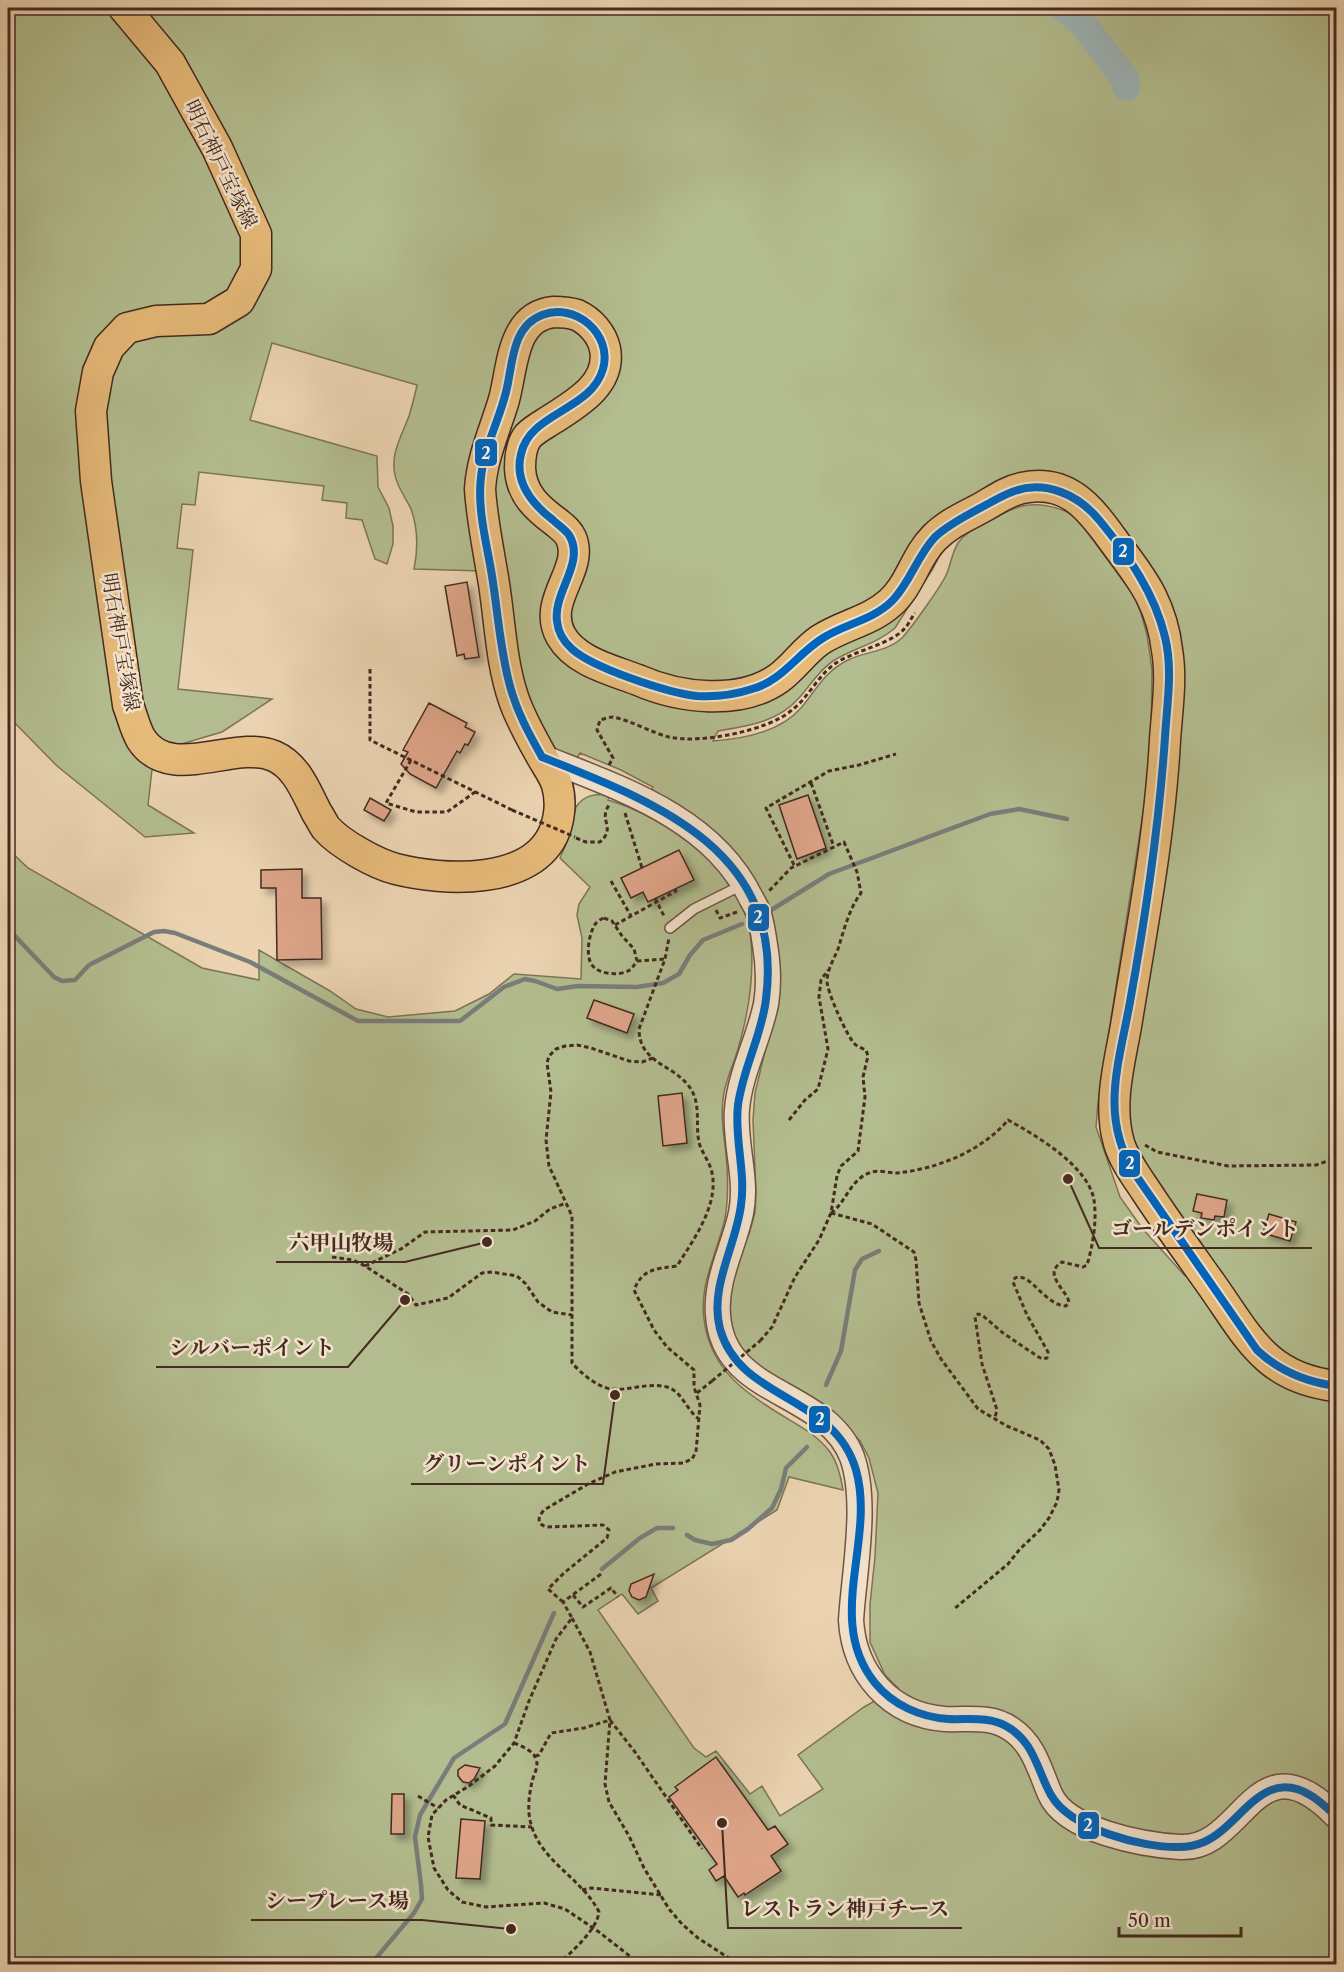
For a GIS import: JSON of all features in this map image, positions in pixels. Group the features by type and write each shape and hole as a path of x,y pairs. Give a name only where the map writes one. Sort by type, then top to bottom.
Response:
{"main road":[{"name":"明石神戸宝塚線","path":"124,8 170,63 217,148 256,234 256,269 239,301 209,319 156,321 127,328 109,347 98,372 92,411 96,481 128,705 141,739 153,750 172,759 246,753 273,756 293,770 326,828 357,853 394,869 437,876 474,877 495,874 530,860 550,840 555,830 560,798 557,783 519,711 509,682 480,489 483,463 505,398 514,352 525,329 541,315 560,312 583,319 601,338 605,357 602,374 596,385 582,399 529,435 520,453 521,479 524,489 537,507 568,532 574,551 556,609 557,627 565,641 582,657 654,687 673,693 704,696 746,691 766,685 782,675 820,640 885,608 903,588 927,546 956,520 1021,488 1054,489 1078,499 1094,513 1152,597 1165,638 1169,661 1160,802 1141,942 1118,1072 1115,1101 1117,1137 1124,1156 1143,1186 1257,1349 1282,1369 1312,1382 1336,1386"}],"street":[{"path":"542,757 608,775 635,795 703,837 723,855 748,900 761,917 767,957 766,1002 737,1107 742,1205 720,1282 718,1315 726,1344 744,1370 768,1387 821,1417 836,1431 849,1451 859,1490 852,1636 864,1669 886,1695 908,1710 935,1718 991,1720 1010,1727 1019,1735 1038,1762 1056,1805 1080,1823 1104,1833 1172,1847 1194,1846 1215,1836 1259,1796 1285,1787 1293,1787 1314,1795 1336,1816"},
{"path":"559,807 579,790 593,785 608,775"}],"lane":[{"path":"670,928 694,909 748,900"}],"path":[{"path":"608,775 613,758 597,730 600,720 612,717 667,737 678,738 711,737 762,727 792,711 834,664 851,654 895,637 905,629 916,610"},
{"path":"370,669 370,740 512,810 586,842 600,842 607,836 608,828 604,812"},
{"path":"794,866 766,808 829,771 896,754"},
{"path":"411,760 386,802 416,812 447,812 475,792"},
{"path":"811,783 834,847"},
{"path":"623,806 642,868"},
{"path":"697,1393 760,1341 772,1327 795,1277 819,1240 831,1213 837,1176 841,1166 858,1151 865,1097 864,1073 868,1056 866,1050 856,1045 847,1035 828,991 827,981 829,969 855,901 861,893 857,873 844,843 794,866 775,883"},
{"path":"611,881 632,916"},
{"path":"615,926 676,891 675,889"},
{"path":"720,918 748,900"},
{"path":"637,961 634,949 612,921 604,918 596,923 590,937 588,955 591,965 600,972 620,973 629,971 637,961 665,959"},
{"path":"662,967 639,1029 639,1042 653,1058 684,1080 696,1095 700,1144 711,1169 713,1183 711,1201 702,1225 677,1266 645,1272 639,1278 634,1290 654,1330 667,1347 694,1370 694,1387 700,1405 696,1452 692,1459 684,1463 657,1464 615,1473 572,1492 544,1510 538,1521 547,1527 603,1526 609,1530 608,1538 564,1573 548,1589 563,1602 590,1652 610,1720 605,1792 644,1868 669,1909 690,1931 738,1965"},
{"path":"789,1120 818,1089 828,1049 819,997 821,980 829,969"},
{"path":"653,1058 642,1062 629,1061 577,1045 556,1049 549,1056 547,1071 551,1092 546,1140 547,1153 549,1166 572,1216 572,1363 593,1381 610,1389 664,1386 679,1394 690,1413 699,1419"},
{"path":"831,1213 865,1174 872,1171 894,1173 947,1160 979,1146 1000,1130 1008,1120 1063,1156 1085,1180 1094,1199 1087,1265 1083,1267 1062,1262 1056,1265 1054,1272 1054,1279 1069,1302 1066,1306 1059,1306 1042,1294 1025,1277 1019,1276 1013,1282 1027,1315 1048,1352 1047,1358 1042,1359 1037,1356 1003,1333 982,1315 978,1314 975,1317 982,1364 997,1410 995,1417"},
{"path":"1117,1137 1133,1139 1157,1152 1228,1166 1316,1165 1336,1158"},
{"path":"365,1266 401,1249 425,1232 513,1230 535,1221 550,1209 566,1203"},
{"path":"831,1213 872,1224 914,1252 919,1303 931,1341 953,1376 978,1409 1007,1426 1040,1440 1049,1449 1055,1465 1059,1490 1049,1518 1008,1564 954,1610"},
{"path":"332,1257 353,1260 365,1266 408,1294 416,1305 448,1298 482,1273 492,1272 517,1276 526,1284 538,1302 552,1312 572,1315"},
{"path":"563,1602 601,1574"},
{"path":"573,1595 583,1607 611,1588 618,1597"},
{"path":"572,1618 556,1639 529,1701 514,1743 495,1766 438,1808 432,1815 428,1838 434,1868 448,1890 462,1902 486,1907 544,1903 565,1909 593,1927 640,1965"},
{"path":"535,1756 539,1755 551,1733 584,1728 610,1720"},
{"path":"610,1720 702,1849"},
{"path":"514,1743 535,1756 537,1764 529,1807 532,1827 542,1847 595,1904 599,1912 598,1920 593,1927 559,1965"},
{"path":"453,1795 460,1805 491,1818 491,1825 532,1827"},
{"path":"418,1796 438,1808"},
{"path":"582,1890 591,1888 661,1895"}],"green space":[{"path":"8,8 1336,8 1336,1964 8,1964 8,849 28,868 202,968 259,980 259,950 330,991 356,1009 388,1017 455,1011 489,994 514,974 581,979 582,938 577,915 579,904 590,887 560,858 576,807 583,799 591,796 611,794 608,800 649,817 685,840 719,867 751,898 762,892 735,852 706,827 650,793 653,787 621,770 580,753 577,758 553,749 540,735 482,571 414,569 417,546 415,524 411,509 395,475 394,460 417,385 272,343 250,420 377,456 378,487 389,508 393,526 393,544 387,564 375,559 362,520 346,518 347,503 322,500 324,486 199,472 195,505 182,504 177,548 193,550 178,689 272,699 222,732 154,752 148,805 194,833 145,837 57,766 8,716","holes":["1056,481 1179,649 1125,1132 1206,1272 1185,1276 1142,1228 1120,1197 1096,1127 1145,800 1151,738 1152,670 1147,635 1139,606 1077,518 1063,510 1031,505 1012,509 975,529 958,543 940,586 913,625 897,642 855,657 840,665 827,675 801,708 783,723 761,733 713,741 718,731 762,722 782,713 799,698 828,665 881,638 895,628 932,570 950,536","747,915 775,999 773,1018 755,1093 753,1120 755,1213 749,1234 729,1279 727,1312 731,1329 740,1348 754,1367 832,1411 860,1441 869,1458 878,1493 870,1604 870,1642 885,1675 898,1688 864,1707 798,1755 823,1789 780,1816 762,1786 750,1794 716,1751 706,1757 694,1748 598,1610 622,1594 638,1614 658,1601 651,1588 777,1510 789,1477 843,1490 835,1461 821,1442 805,1429 758,1400 732,1379 714,1353 704,1319 704,1293 727,1206 727,1174 722,1121 724,1092 743,1032 751,982 752,949"]}],"building":[{"path":"467,582 479,657 465,659 464,654 457,656 445,586"},
{"path":"429,703 467,723 465,727 475,732 468,745 465,744 460,753 457,751 436,788 410,774 401,764 408,752 403,750"},
{"path":"808,795 826,848 797,859 779,805"},
{"path":"370,798 391,810 384,821 364,810"},
{"path":"679,850 694,880 648,902 643,892 631,898 621,878"},
{"path":"302,869 302,898 321,898 322,959 277,960 276,888 261,888 261,870"},
{"path":"594,1000 634,1014 627,1033 587,1018"},
{"path":"682,1093 687,1143 663,1146 658,1096"},
{"path":"1197,1194 1227,1200 1224,1217 1215,1216 1214,1220 1201,1218 1202,1213 1193,1211"},
{"path":"1269,1214 1296,1222 1290,1241 1263,1233"},
{"path":"654,1574 646,1597 639,1600 632,1597 629,1591 631,1584"},
{"path":"716,1757 768,1830 775,1826 788,1844 771,1856 781,1871 745,1895 744,1893 738,1897 724,1876 716,1881 709,1870 717,1864 669,1797 678,1790 675,1787"},
{"path":"465,1765 480,1768 469,1783 463,1782 458,1776 458,1770"},
{"path":"392,1794 404,1794 404,1834 391,1834"},
{"path":"461,1819 485,1821 480,1879 456,1878"}],"waterway":[{"path":"1063,8 1080,20 1126,80 1126,87"},
{"path":"768,912 829,874 990,814 1019,809 1067,819"},
{"path":"8,933 14,935 54,977 62,981 75,980 89,965 154,932 164,931 175,933 250,962 358,1021 460,1021 504,987 525,979 557,989 578,986 637,987 663,983 679,974 690,955 703,940 742,924"},
{"path":"826,1385 841,1351 855,1270 862,1259 879,1251"},
{"path":"687,1535 695,1540 712,1544 731,1540 748,1529 772,1508 781,1489 786,1468 807,1447"},
{"path":"602,1569 640,1538 657,1528 673,1528"},
{"path":"371,1964 414,1913 422,1899 415,1837 420,1815 454,1758 505,1724 554,1613"}],"transit line":[{"name":"2","path":"542,757 520,714 507,672 480,502 485,455 503,403 515,348 524,328 542,315 555,312 567,313 589,324 597,333 605,356 603,369 596,383 586,394 536,429 527,440 521,454 520,474 526,492 538,507 569,535 573,545 572,566 557,610 557,621 562,636 569,646 582,656 631,678 668,690 697,696 731,694 763,685 781,674 823,638 876,613 892,601 929,544 946,528 964,517 1004,495 1024,488 1037,487 1060,492 1082,504 1092,512 1121,547 1147,590 1165,637 1169,661 1168,699 1156,837 1130,1002 1117,1068 1115,1090 1117,1131 1135,1174 1257,1350 1284,1370 1314,1382 1336,1386"},
{"name":"2","path":"542,757 585,774 668,814 703,839 733,869 755,905 766,948 766,999 761,1026 740,1091 738,1105 737,1130 742,1193 738,1220 720,1282 718,1298 720,1329 731,1353 747,1371 828,1426 845,1445 856,1470 860,1497 860,1524 852,1606 853,1633 860,1659 875,1683 890,1698 917,1713 938,1718 985,1720 1006,1726 1015,1732 1029,1748 1051,1795 1060,1807 1090,1827 1128,1840 1185,1847 1201,1843 1217,1834 1265,1793 1278,1788 1293,1788 1310,1795 1336,1816"}],"place":[{"name":"ゴールデンポイント","path":"1068,1179"},
{"name":"六甲山牧場","path":"487,1242"},
{"name":"シルバーポイント","path":"405,1300"},
{"name":"グリーンポイント","path":"615,1395"},
{"name":"レストラン神戸チース","path":"722,1823"},
{"name":"シープレース場","path":"511,1929"}]}
